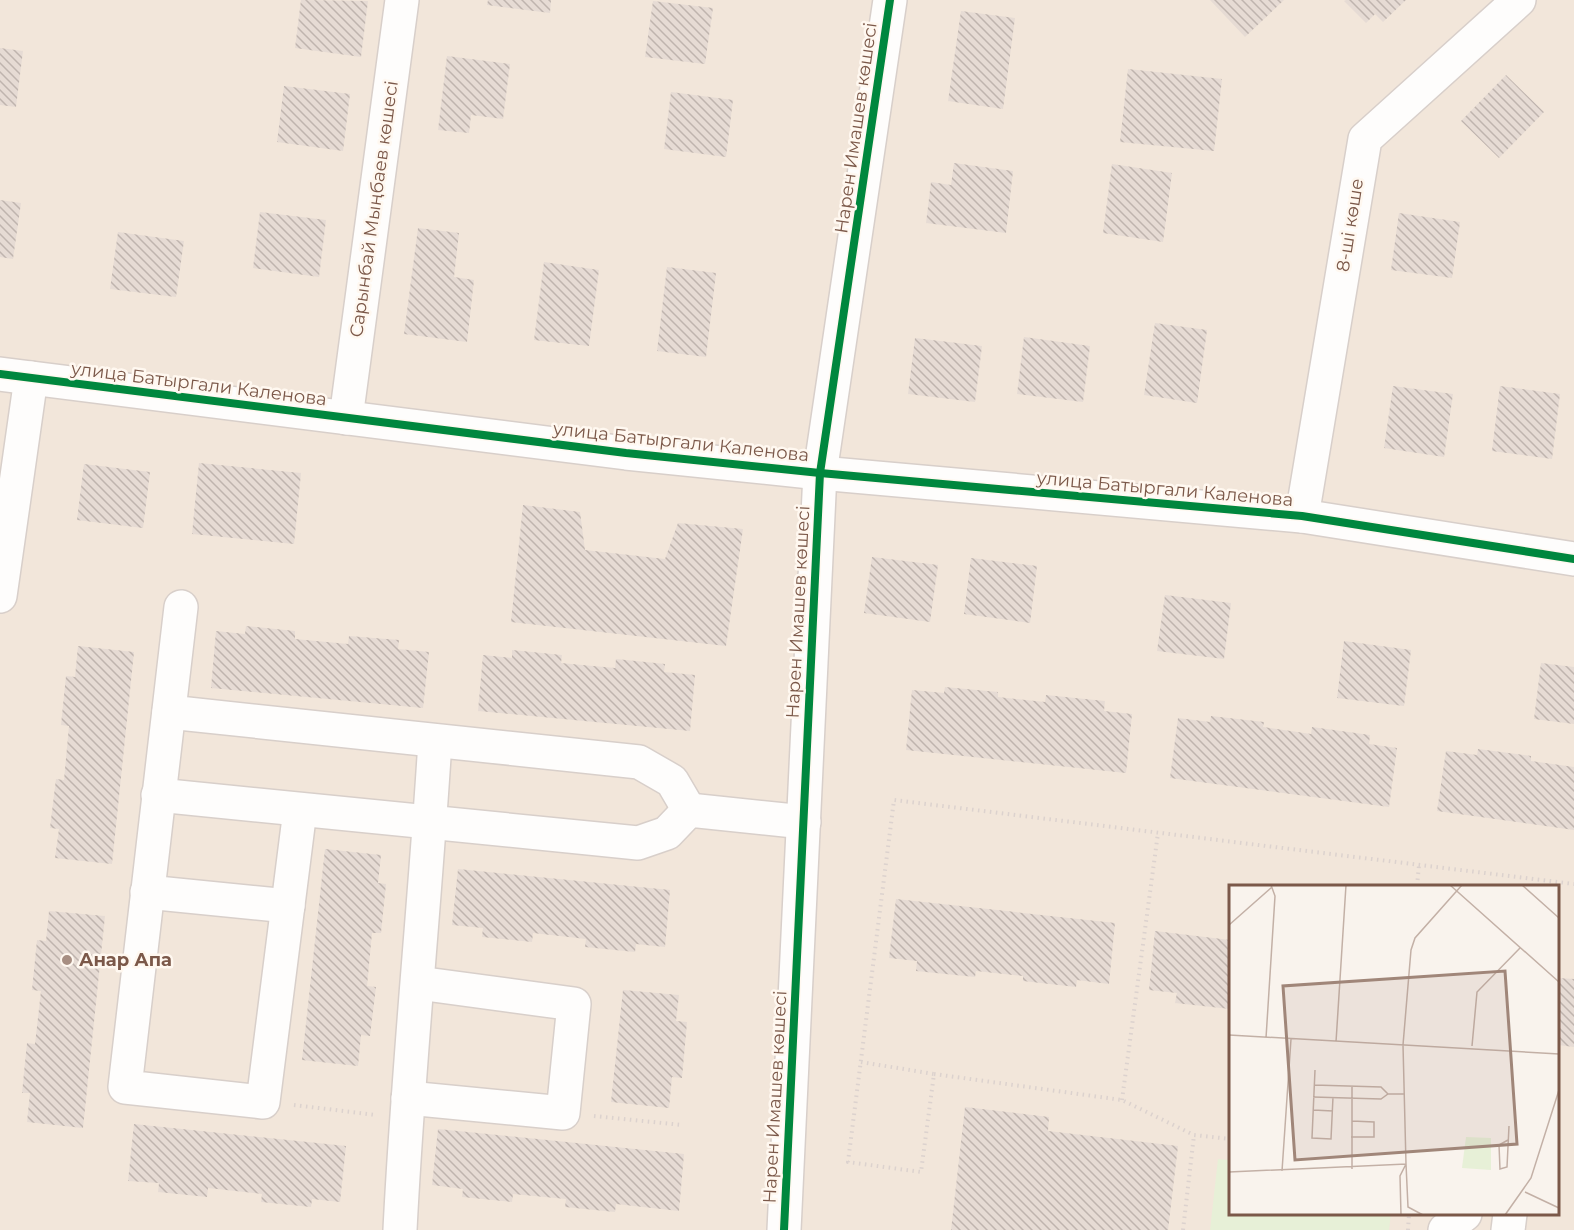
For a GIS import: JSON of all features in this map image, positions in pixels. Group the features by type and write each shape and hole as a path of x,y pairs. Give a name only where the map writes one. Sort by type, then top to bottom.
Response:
{"street":[{"name":"Сарынбай Мыңбаев көшесі","path":"346,418 402,0"},
{"name":"Нарен Имашев көшесi","path":"784,1230 820,473 890,0"},
{"name":"8-шi көше","path":"1302,516 1365,139 1519,0"},
{"name":"улица Батыргали Каленова","path":"16,376 626,453 820,473 1302,516 1574,559"},
{"path":"0,596 16,376"},
{"path":"181,607 125,1087 263,1102 300,810"},
{"path":"169,712 639,762 672,781 689,810"},
{"path":"400,1230 406,1108 418,983 435,741"},
{"path":"158,795 638,843 667,833 689,810"},
{"path":"689,810 804,822"},
{"path":"147,892 288,906"},
{"path":"406,1108 563,1113 574,1004 418,983"},
{"path":"1445,1230 1464,1215"},
{"path":"1508,1230 1510,1215"}],"path":[{"path":"934,1074 921,1172 848,1162 894,800 1574,884"},
{"path":"1122,1100 1158,833"},
{"path":"1417,885 1419,865"},
{"path":"861,1062 1122,1100 1194,1136 1229,1139"},
{"path":"263,1102 406,1108"},
{"path":"563,1113 682,1125"},
{"path":"1183,1230 1194,1136"},
{"path":"1407,1230 1409,1215"}],"shaded area":[{"path":"0,0 1574,0 1574,1230 0,1230"}],"green space":[{"path":"1218,1159 1229,1160 1229,1215 1391,1215 1389,1230 1210,1230"}],"building":[{"path":"301,0 368,1 361,57 295,48"},
{"path":"488,0 551,0 550,13 487,5"},
{"path":"1210,0 1284,0 1245,37"},
{"path":"1406,0 1383,22 1375,14 1366,23 1344,1"},
{"path":"653,1 713,8 705,64 645,57"},
{"path":"961,11 1015,18 1003,109 948,101"},
{"path":"0,48 23,51 16,107 0,105"},
{"path":"447,56 510,64 503,119 471,115 469,133 438,130"},
{"path":"1128,69 1222,79 1214,151 1120,142"},
{"path":"1506,75 1544,112 1499,158 1461,121"},
{"path":"284,86 350,94 343,151 277,142"},
{"path":"671,92 733,100 726,157 664,149"},
{"path":"954,163 1013,171 1006,233 926,223 931,182 951,185"},
{"path":"1112,164 1172,173 1163,242 1103,233"},
{"path":"0,200 21,203 13,259 0,257"},
{"path":"260,212 326,220 319,277 253,268"},
{"path":"1399,213 1460,222 1452,278 1391,270"},
{"path":"418,228 459,233 454,277 474,280 467,342 404,334"},
{"path":"118,232 184,241 176,297 110,289"},
{"path":"544,262 599,270 589,346 534,340"},
{"path":"667,267 716,273 706,357 657,351"},
{"path":"1155,323 1207,330 1197,403 1144,395"},
{"path":"1024,337 1090,346 1083,402 1017,394"},
{"path":"915,338 982,346 975,402 908,394"},
{"path":"1393,386 1453,394 1444,457 1384,448"},
{"path":"1500,386 1560,394 1552,459 1492,451"},
{"path":"199,463 301,473 294,544 192,534"},
{"path":"84,464 150,472 143,528 77,520"},
{"path":"523,505 580,512 585,550 665,559 678,523 743,529 726,646 511,622"},
{"path":"872,557 938,565 930,622 864,613"},
{"path":"971,558 1037,566 1030,623 964,614"},
{"path":"1165,595 1231,603 1224,659 1157,651"},
{"path":"246,626 295,631 295,639 348,644 349,636 399,640 398,649 429,652 423,708 211,688 216,631 245,634"},
{"path":"1344,641 1411,650 1404,706 1337,698"},
{"path":"78,646 134,652 112,864 55,858 59,829 50,828 56,779 64,780 69,726 61,725 66,676 75,677"},
{"path":"512,650 562,655 561,663 615,668 616,659 665,664 664,672 695,675 690,731 478,711 483,655 512,658"},
{"path":"1541,663 1574,667 1574,724 1534,719"},
{"path":"945,687 998,692 998,697 1045,702 1046,695 1105,701 1104,711 1132,714 1126,773 906,750 912,690 944,693"},
{"path":"1211,716 1264,722 1263,727 1311,734 1312,727 1370,735 1369,744 1397,748 1389,807 1170,778 1178,718 1210,722"},
{"path":"1478,749 1531,756 1531,761 1574,767 1574,830 1437,811 1446,751 1477,755"},
{"path":"325,849 381,855 378,883 386,884 381,933 372,933 367,986 376,987 370,1036 361,1035 358,1066 302,1060"},
{"path":"458,869 670,890 665,947 636,944 635,952 585,947 586,939 533,933 532,942 482,937 483,928 452,925"},
{"path":"896,899 1115,923 1109,984 1077,980 1076,987 1023,981 1023,976 976,971 975,977 916,971 917,961 889,958"},
{"path":"49,911 105,916 83,1128 27,1122 30,1093 22,1093 27,1043 35,1044 41,991 32,990 37,940 46,941"},
{"path":"1155,931 1229,940 1229,1009 1175,1003 1177,993 1149,990"},
{"path":"1559,978 1574,979 1574,1047 1559,1045"},
{"path":"623,990 679,995 676,1021 687,1022 682,1078 672,1077 669,1108 611,1102"},
{"path":"965,1107 1049,1117 1048,1131 1178,1146 1168,1230 951,1230"},
{"path":"134,1124 346,1146 340,1202 312,1199 311,1207 261,1202 262,1194 208,1188 207,1197 158,1192 159,1183 128,1181"},
{"path":"438,1129 684,1154 679,1211 616,1204 615,1212 565,1207 566,1199 513,1194 512,1202 462,1197 463,1189 432,1185"}],"cycle path":[{"path":"784,1230 820,473 890,0"},
{"path":"0,374 626,453 820,473 1302,516 1574,559"}],"place":[{"name":"Анар Апа","path":"67,960"}]}
